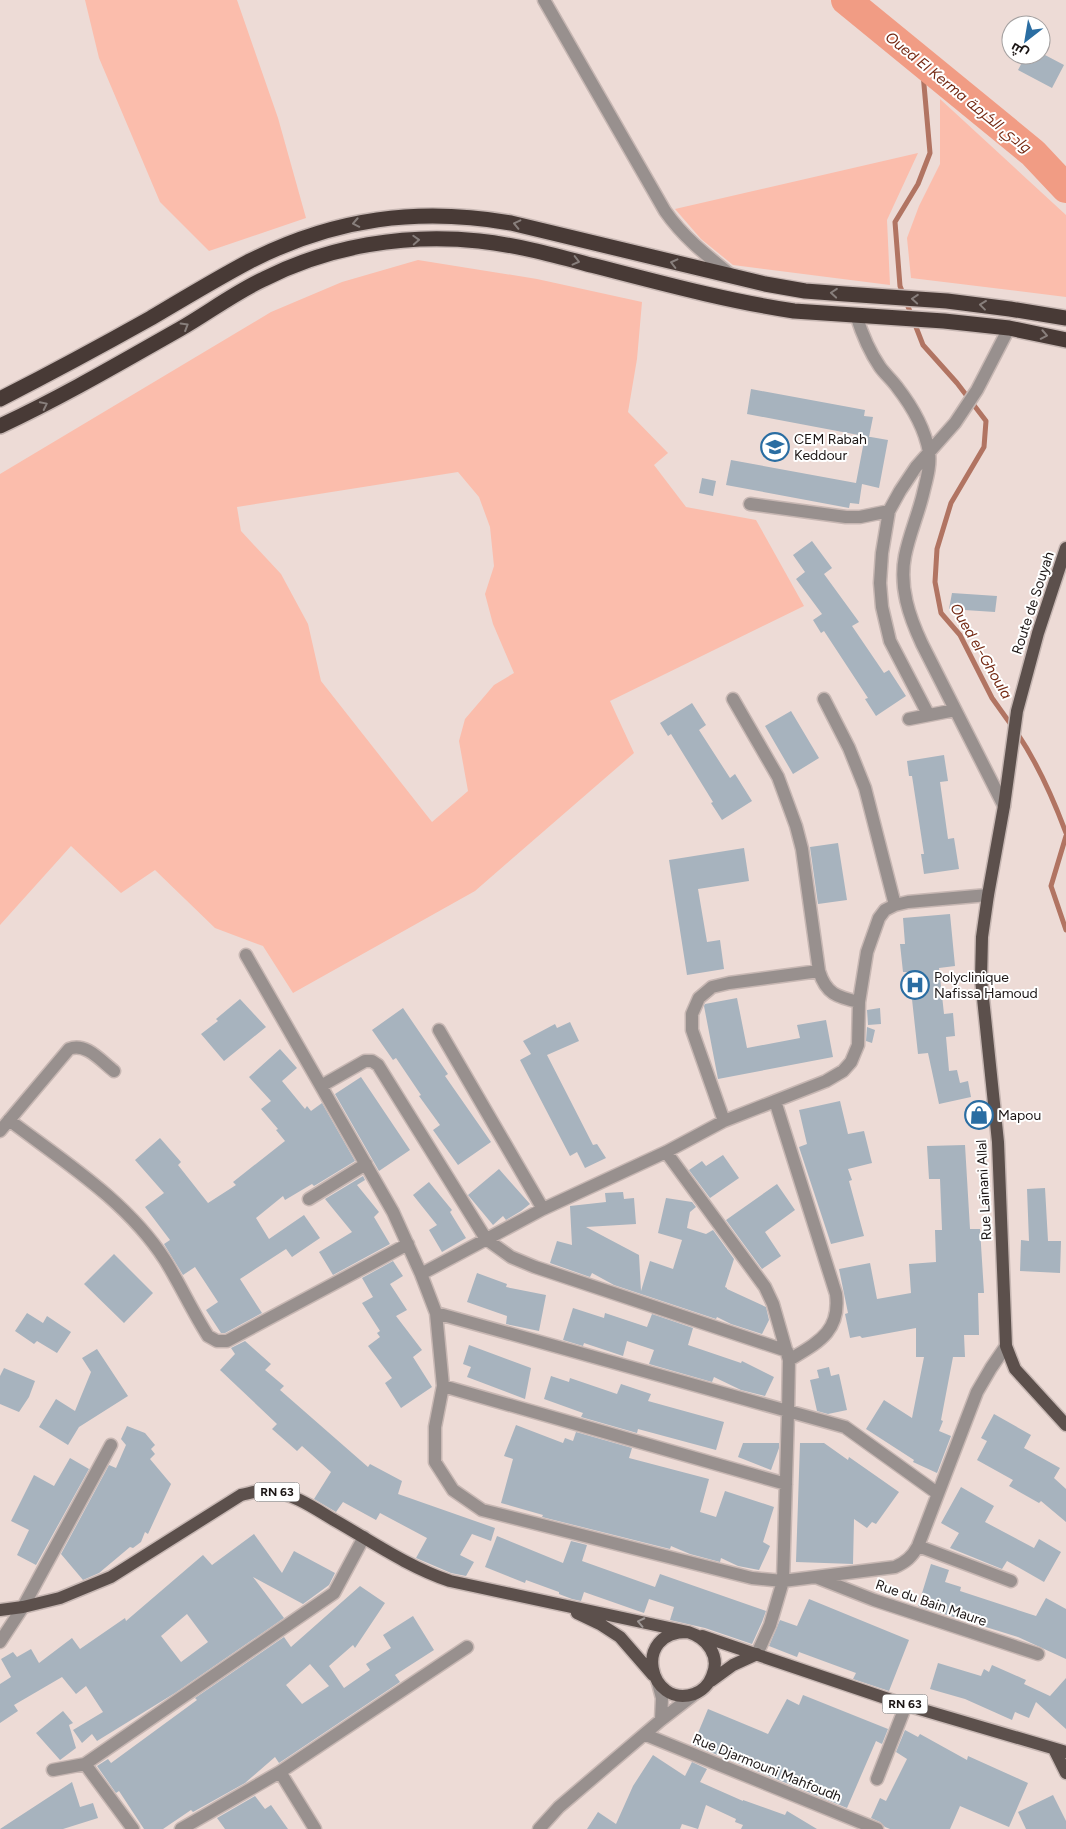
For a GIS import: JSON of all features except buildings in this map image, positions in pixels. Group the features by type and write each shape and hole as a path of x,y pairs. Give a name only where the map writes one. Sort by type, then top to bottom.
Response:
{"highway":[{"path":"0,399 84,356 250,261 314,234 346,225 379,219 437,215 478,217 511,223 735,278 805,291 948,301 1066,318"},
{"path":"0,426 65,395 262,279 290,266 320,256 383,242 446,239 510,245 725,298 794,311 944,321 1009,328 1066,340"}],"main road":[{"name":"Route de Souyah","path":"1010,754 1017,711 1040,625 1066,548"},
{"name":"Rue Laïnani Allal","path":"1010,754 1004,806 982,937 981,980 998,1142 1006,1346 1015,1369 1066,1425"},
{"name":"RN 63","path":"0,1610 23,1607 60,1598 111,1577 241,1495 256,1491 271,1491 304,1502 416,1567 439,1577 692,1633 906,1705 1060,1751 1066,1773"},
{"name":"RN 63","path":"559,1604 600,1624 620,1637 657,1681 669,1692 682,1696 696,1693"},
{"path":"657,1681 652,1661 653,1652 657,1645 671,1634 692,1633 704,1639 714,1655 714,1674 709,1682"},
{"path":"696,1693 733,1665 757,1654"}],"street":[{"path":"544,0 670,218 689,240 735,278"},
{"path":"856,315 870,350 881,368 913,410 929,452 928,468 920,509 905,555 902,573 903,586 914,627 1004,806"},
{"path":"928,714 890,641 882,607 880,583 888,511 908,478 955,423 977,390 1009,328"},
{"path":"750,504 846,517 860,517 888,511"},
{"path":"733,699 778,777 796,826 802,849 819,971 822,980 828,990 843,999 859,1002"},
{"path":"824,699 849,748 866,788 895,905"},
{"path":"909,719 955,710"},
{"path":"421,1274 543,1210 666,1152 724,1121 826,1081 843,1071 851,1062 858,1045 859,1002 867,952 874,928 885,910 908,902 988,894"},
{"path":"246,955 393,1212 421,1274 436,1314 443,1386 435,1427 435,1462 453,1490 482,1510 752,1578 783,1581 895,1567 906,1562 918,1546 977,1392 990,1368 1006,1346"},
{"path":"724,1121 692,1030 692,1014 699,998 712,987 729,983 819,971"},
{"path":"439,1030 543,1210"},
{"path":"0,1131 69,1049 76,1046 83,1048 114,1071"},
{"path":"322,1086 365,1061 372,1061 378,1065 486,1239 512,1257 535,1267 788,1355 817,1343 829,1331 836,1318 838,1305 775,1101"},
{"path":"9,1120 112,1200 140,1228 164,1259 208,1336 217,1341 227,1341 408,1244"},
{"path":"666,1152 765,1287 773,1304 788,1355 783,1581 770,1625 757,1654"},
{"path":"310,1199 366,1164"},
{"path":"436,1314 844,1427 937,1494"},
{"path":"443,1386 786,1484"},
{"path":"0,1642 23,1607 111,1445"},
{"path":"53,1770 85,1764 334,1593 364,1537"},
{"path":"918,1546 1011,1581"},
{"name":"Rue du Bain Maure","path":"815,1577 882,1603 1038,1654"},
{"path":"181,1829 280,1772 467,1646"},
{"path":"657,1681 662,1698 661,1720"},
{"path":"539,1829 559,1808 646,1735 661,1720 696,1693"},
{"path":"877,1779 906,1705"},
{"name":"Rue Djarmouni Mahfoudh","path":"646,1735 877,1829"},
{"path":"85,1764 133,1829"},
{"path":"280,1772 315,1829"}],"shaded area":[{"path":"85,0 237,0 278,118 306,218 209,251 160,202 99,58"},
{"path":"940,99 1066,215 1066,297 911,278 907,238 919,206 940,164"},
{"path":"918,153 887,220 890,285 733,265 701,239 675,209"},
{"path":"418,260 537,279 642,302 637,359 628,412 668,453 654,465 686,507 756,520 804,606 610,701 634,753 475,891 293,993 263,946 215,928 155,870 121,893 71,846 0,925 0,474 271,312 342,282","holes":["458,472 479,497 490,527 494,566 485,594 493,624 514,673 494,685 465,719 459,741 468,791 432,822 321,681 308,624 281,574 241,531 237,507"]}],"waterway":[{"name":"Oued El Kerma وادي الكرمة","path":"846,0 1033,153 1066,188"},
{"name":"Oued el-Ghoula","path":"922,62 930,153 918,184 895,222 900,286 923,345 957,383 986,421 984,447 951,503 937,549 935,582 941,613 960,635 992,698 1012,726"},
{"name":"Oued el-Ghoula","path":"1017,733 1044,781 1066,833"},
{"name":"Oued el-Ghoula","path":"1066,836 1051,886 1066,930"}],"place":[{"name":"CEM Rabah Keddour","path":"775,447"},
{"name":"Polyclinique Nafissa Hamoud","path":"915,985"},
{"name":"Mapou","path":"979,1115"}]}
